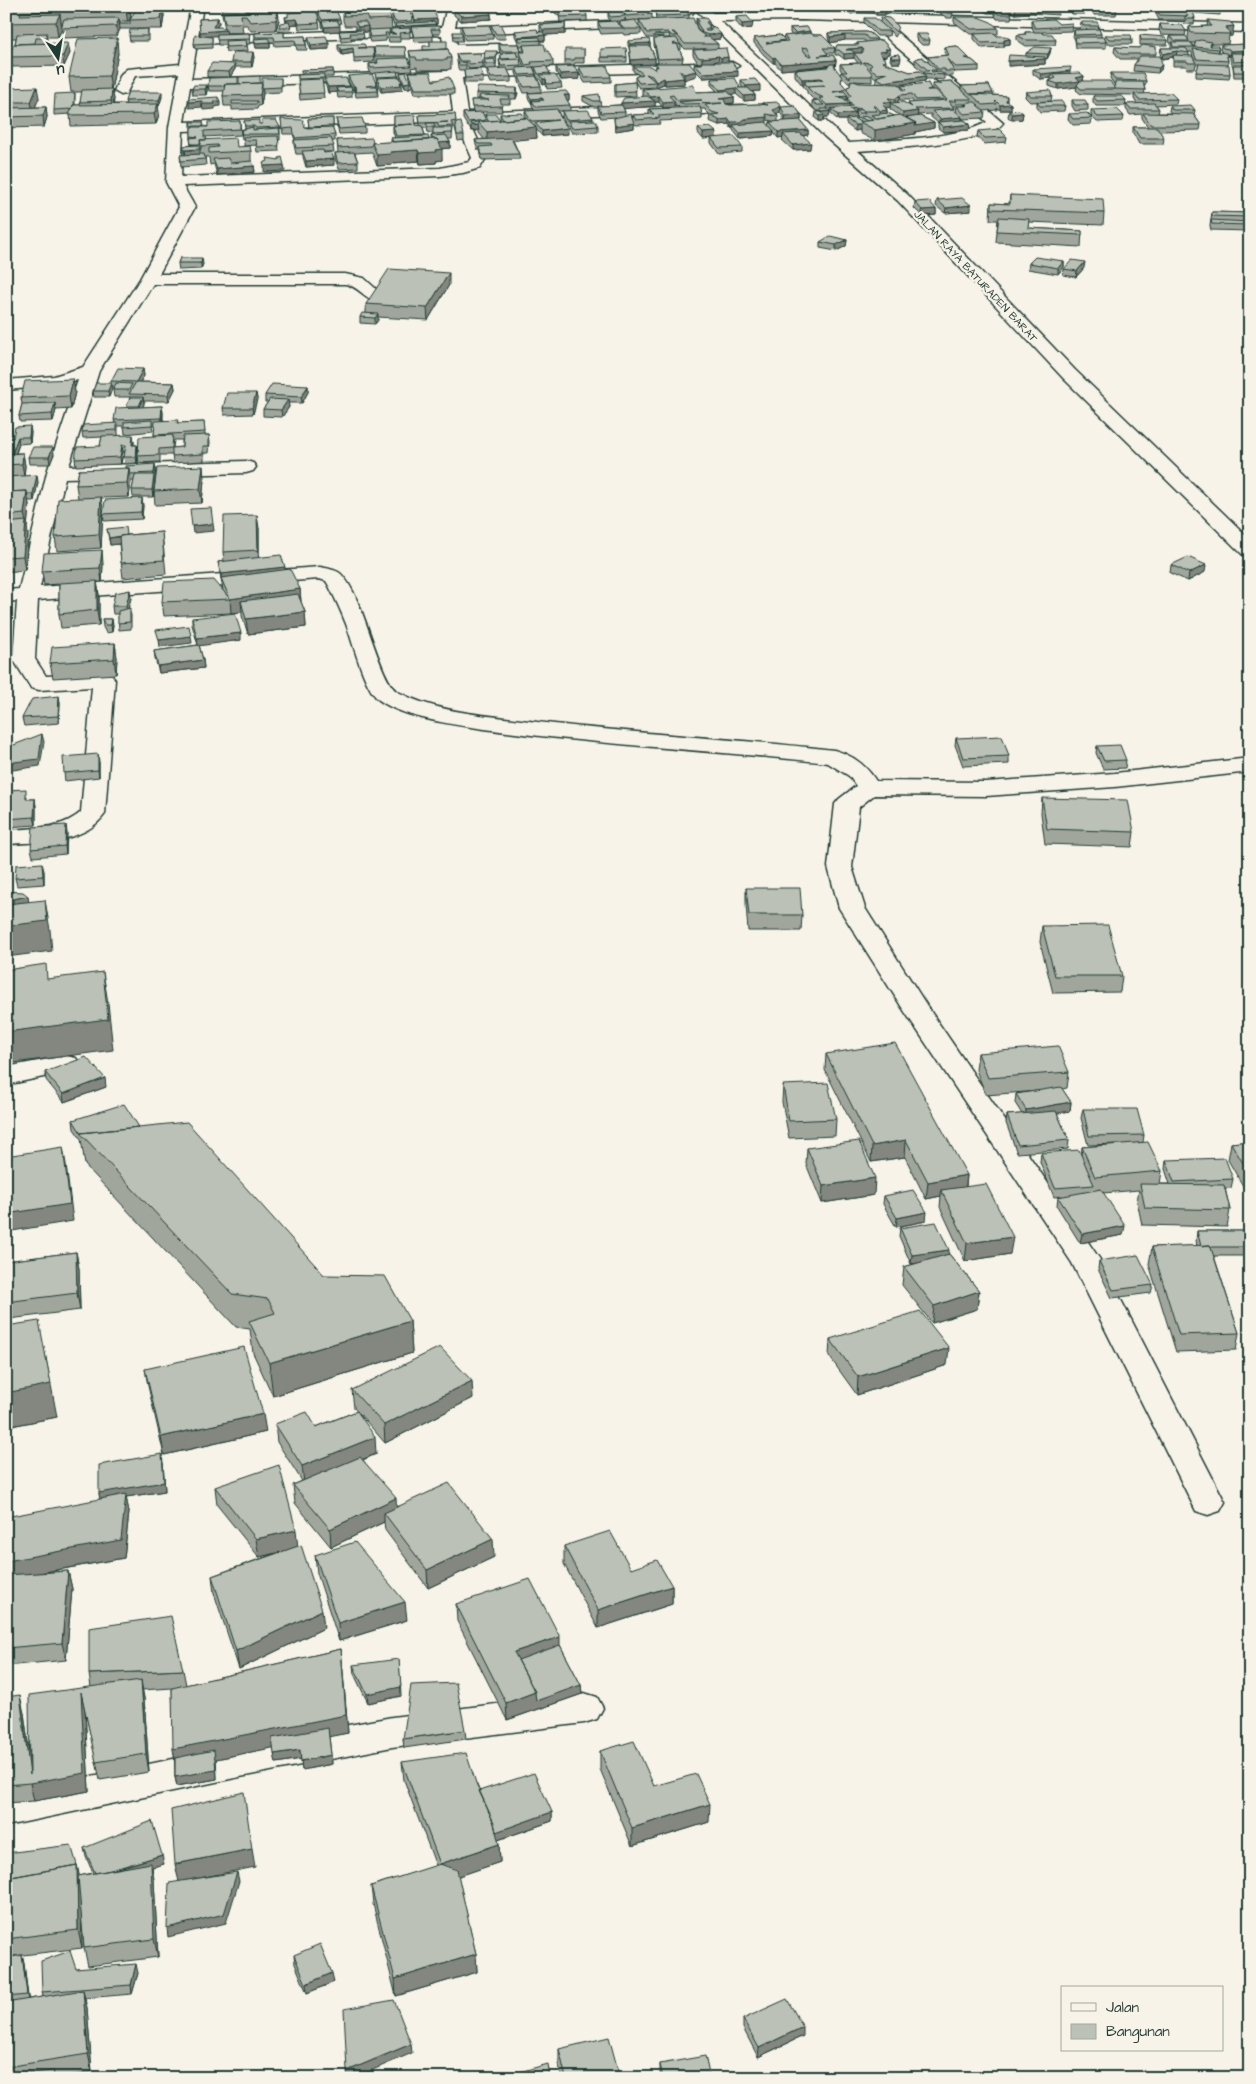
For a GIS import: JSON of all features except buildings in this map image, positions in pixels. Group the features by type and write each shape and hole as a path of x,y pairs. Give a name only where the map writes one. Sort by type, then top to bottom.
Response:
{"street":[{"path":"6,837 52,833 72,829 85,823 93,814 104,680 39,682 24,659 17,595 90,371 148,279 187,207 172,182 176,127 197,6"},
{"path":"172,182 331,177 463,169 475,165 480,158 461,117 448,30 452,6"},
{"path":"705,17 874,18 1250,28"},
{"name":"JALAN RAYA BATURADEN BARAT","path":"705,17 845,148 904,198 1069,374 1250,551"},
{"path":"845,148 955,136 989,128 996,123 898,41 874,18"},
{"path":"190,40 649,24"},
{"path":"452,49 500,48"},
{"path":"121,91 128,74 132,72 184,76 456,74 684,61 756,65"},
{"path":"784,107 802,106"},
{"path":"176,127 624,110 627,112 757,108"},
{"path":"148,279 345,279 358,281 377,297"},
{"path":"6,385 55,381 90,371"},
{"path":"57,472 246,467"},
{"path":"17,595 227,582 320,573 333,577 339,585 357,625 373,672 386,695 416,709 454,718 585,735 834,757 858,771 869,788"},
{"path":"1208,1502 1086,1261 914,1006 852,908 840,867 847,804 869,788 986,789 1115,780 1250,764"},
{"path":"6,1076 66,1064"},
{"path":"6,1810 235,1762 392,1732 584,1708"}]}
